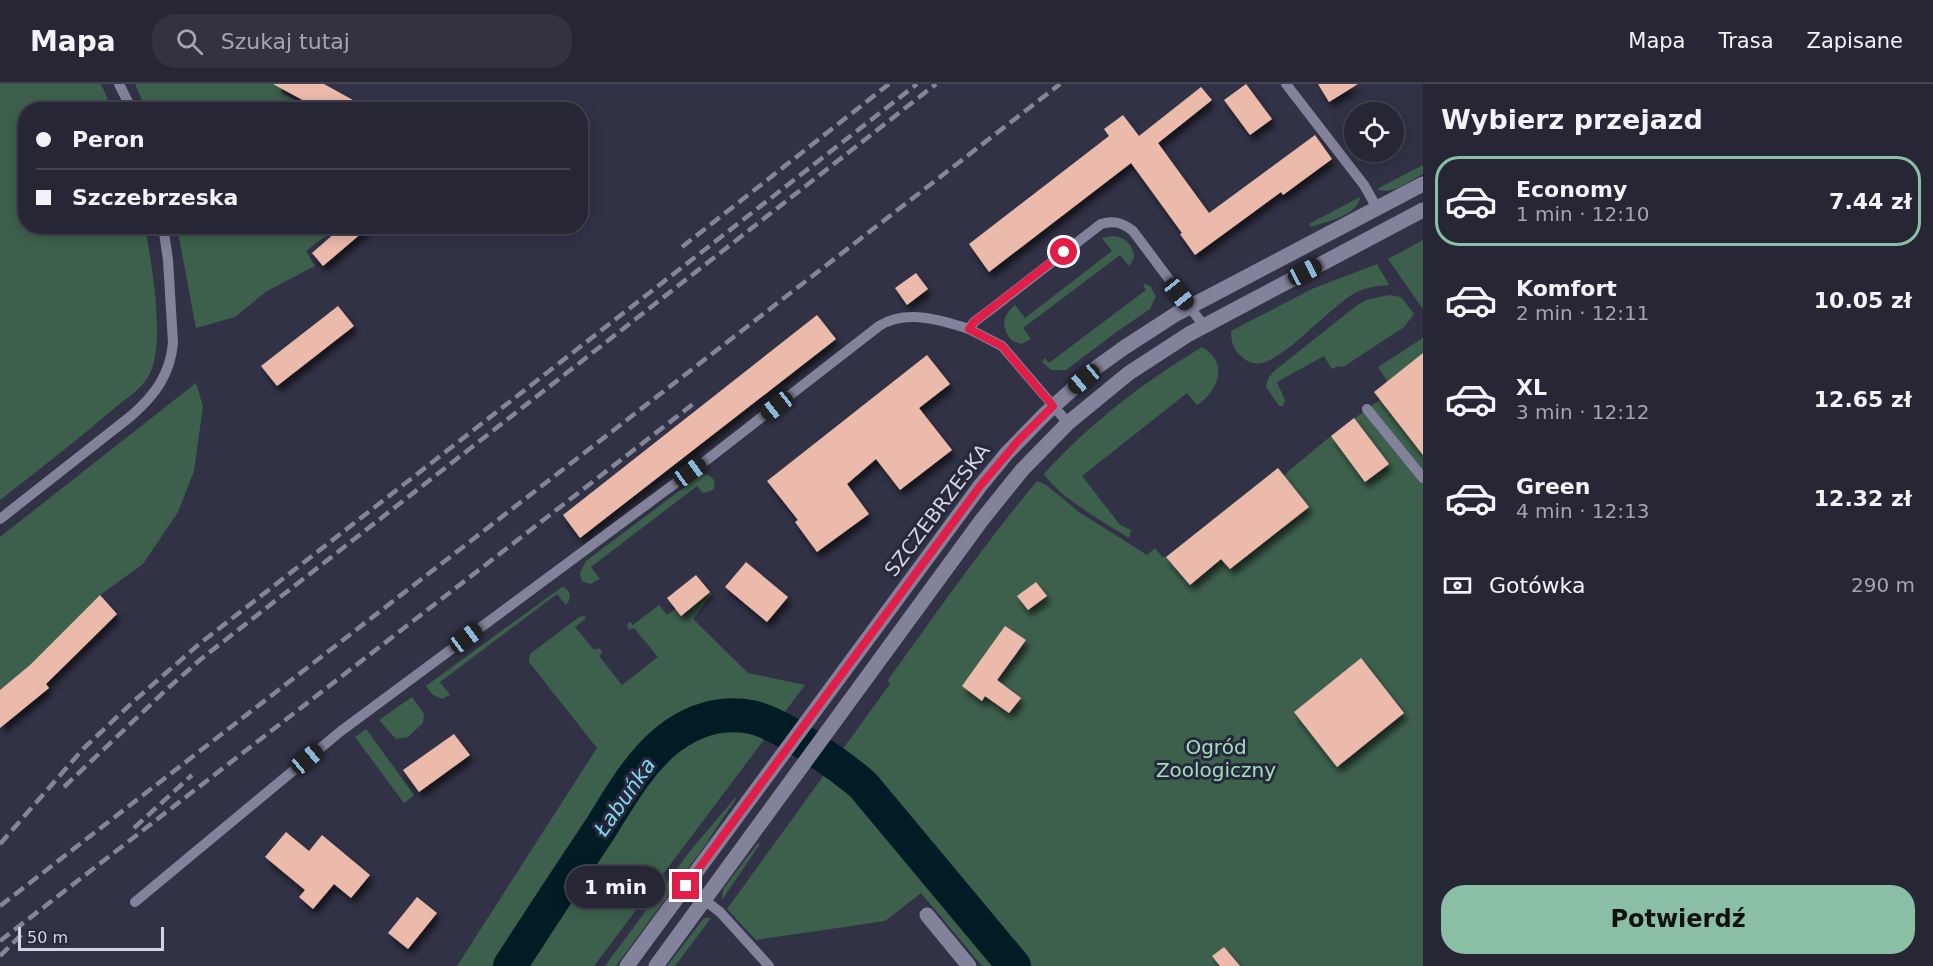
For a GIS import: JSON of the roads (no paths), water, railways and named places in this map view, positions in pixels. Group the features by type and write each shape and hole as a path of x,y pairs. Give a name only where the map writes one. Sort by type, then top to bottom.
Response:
{"street":[{"name":"SZCZEBRZESKA","path":"627,966 980,486 1012,447 1053,406 1118,352 1162,322 1423,184"},
{"path":"656,966 994,505 1022,470 1068,423 1129,373 1204,326 1423,210"},
{"path":"927,915 969,966"}],"lane":[{"path":"119,84 128,102"},
{"path":"1302,84 1290,88 1364,185 1377,208"},
{"path":"969,329 974,322 1101,224 1107,222 1120,223 1133,231 1204,326"},
{"path":"0,519 131,416 150,399 164,380 172,356 173,343 165,234"},
{"path":"135,902 341,731 708,459 879,326 894,319 903,318 941,320 969,329 1002,346 1068,423"},
{"path":"1367,409 1423,478"},
{"path":"686,886 723,915 769,966"}],"waterway":[{"name":"Łabuńka","path":"510,966 646,761 666,741 685,728 706,719 728,715 751,717 777,727 825,756 863,785 1014,966"}],"railway":[{"path":"682,247 889,84"},
{"path":"0,844 83,749 198,645 917,84"},
{"path":"64,787 201,659 936,84"},
{"path":"0,906 1060,84"},
{"path":"0,941 697,401"},
{"path":"134,828 192,775"},
{"path":"0,956 25,931"}],"park label":[{"name":"Ogród Zoologiczny","path":"1216,758"}]}
